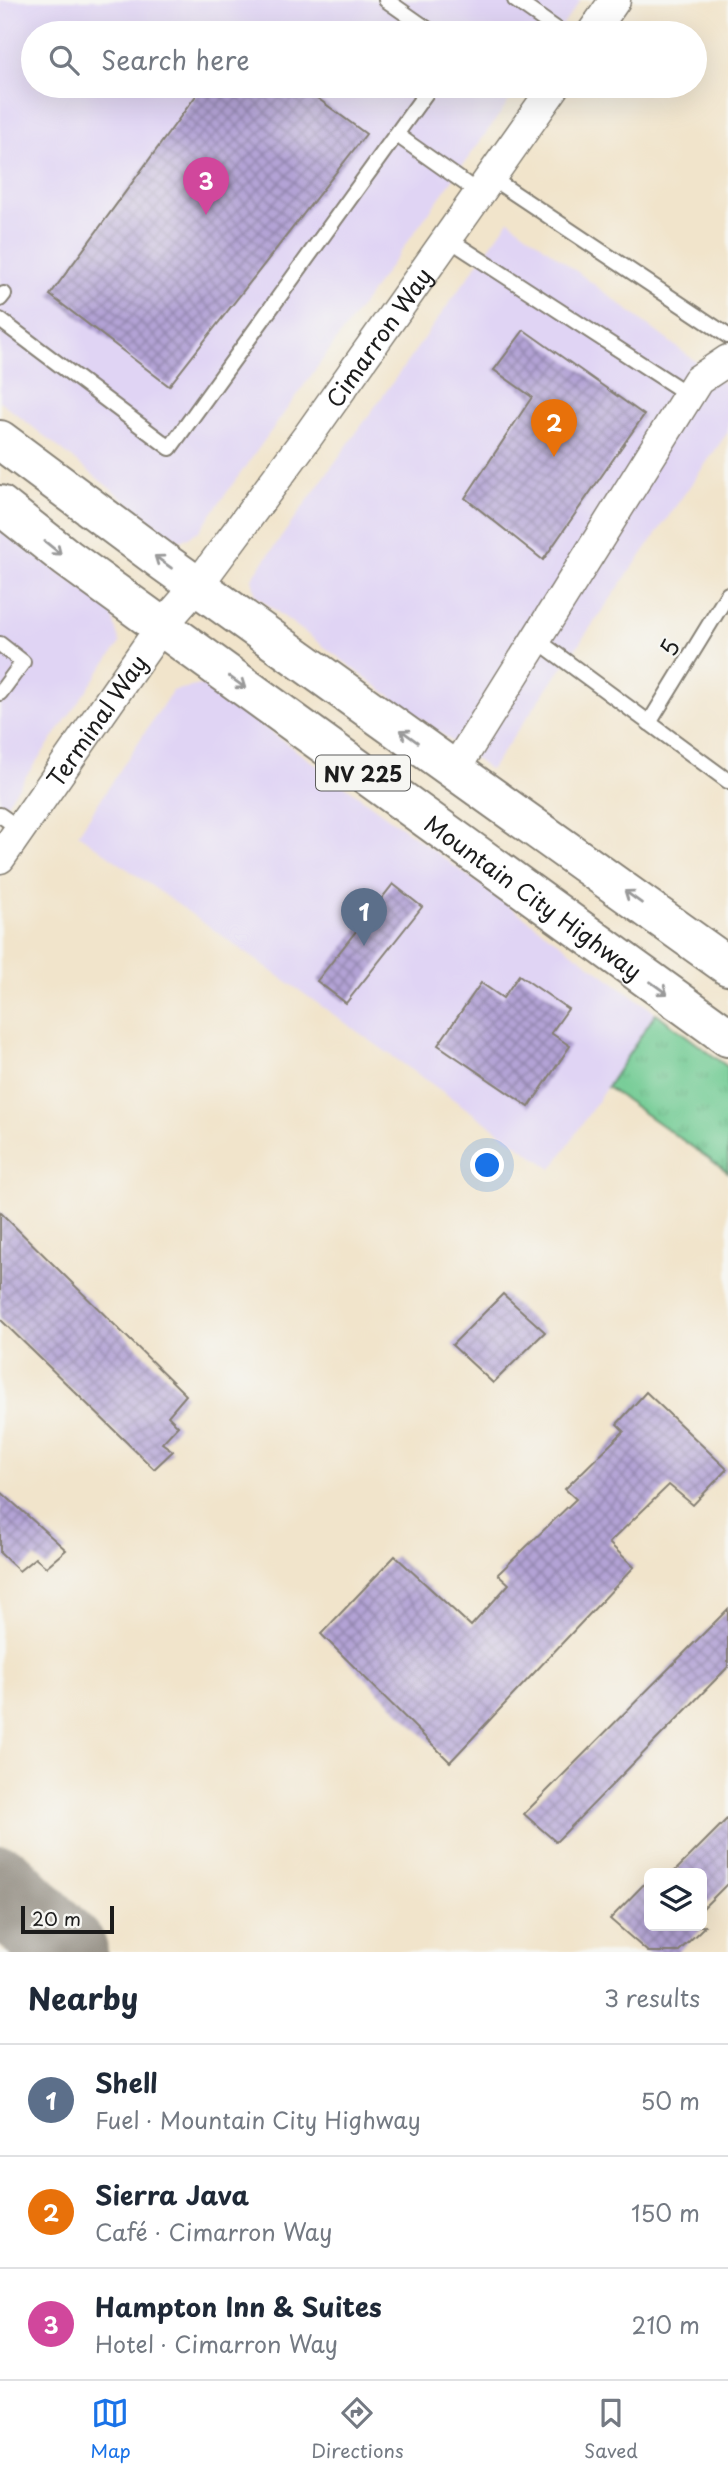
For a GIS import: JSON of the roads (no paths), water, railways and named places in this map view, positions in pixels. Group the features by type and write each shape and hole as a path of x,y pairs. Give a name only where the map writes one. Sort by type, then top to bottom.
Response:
{"main road":[{"name":"NV 225","path":"0,440 197,586 728,966"},
{"name":"Mountain City Highway","path":"0,505 162,627 728,1037"}],"street":[{"path":"600,21 615,0"},
{"name":"Cimarron Way","path":"197,586 547,98"},
{"path":"455,769 698,380 728,360"},
{"name":"Terminal Way","path":"0,858 10,822 197,586"}],"lane":[{"path":"386,0 416,21"},
{"path":"515,0 545,21"},
{"path":"0,320 170,448 423,98"},
{"path":"397,135 485,185 728,336"},
{"path":"447,238 689,395"},
{"name":"5","path":"649,723 728,594"},
{"path":"537,640 728,780"},
{"path":"0,644 23,662 0,693"}],"place":[{"name":"Hampton Inn & Suites","path":"206,215"},
{"name":"Sierra Java","path":"554,457"},
{"name":"Shell","path":"364,946"}]}
